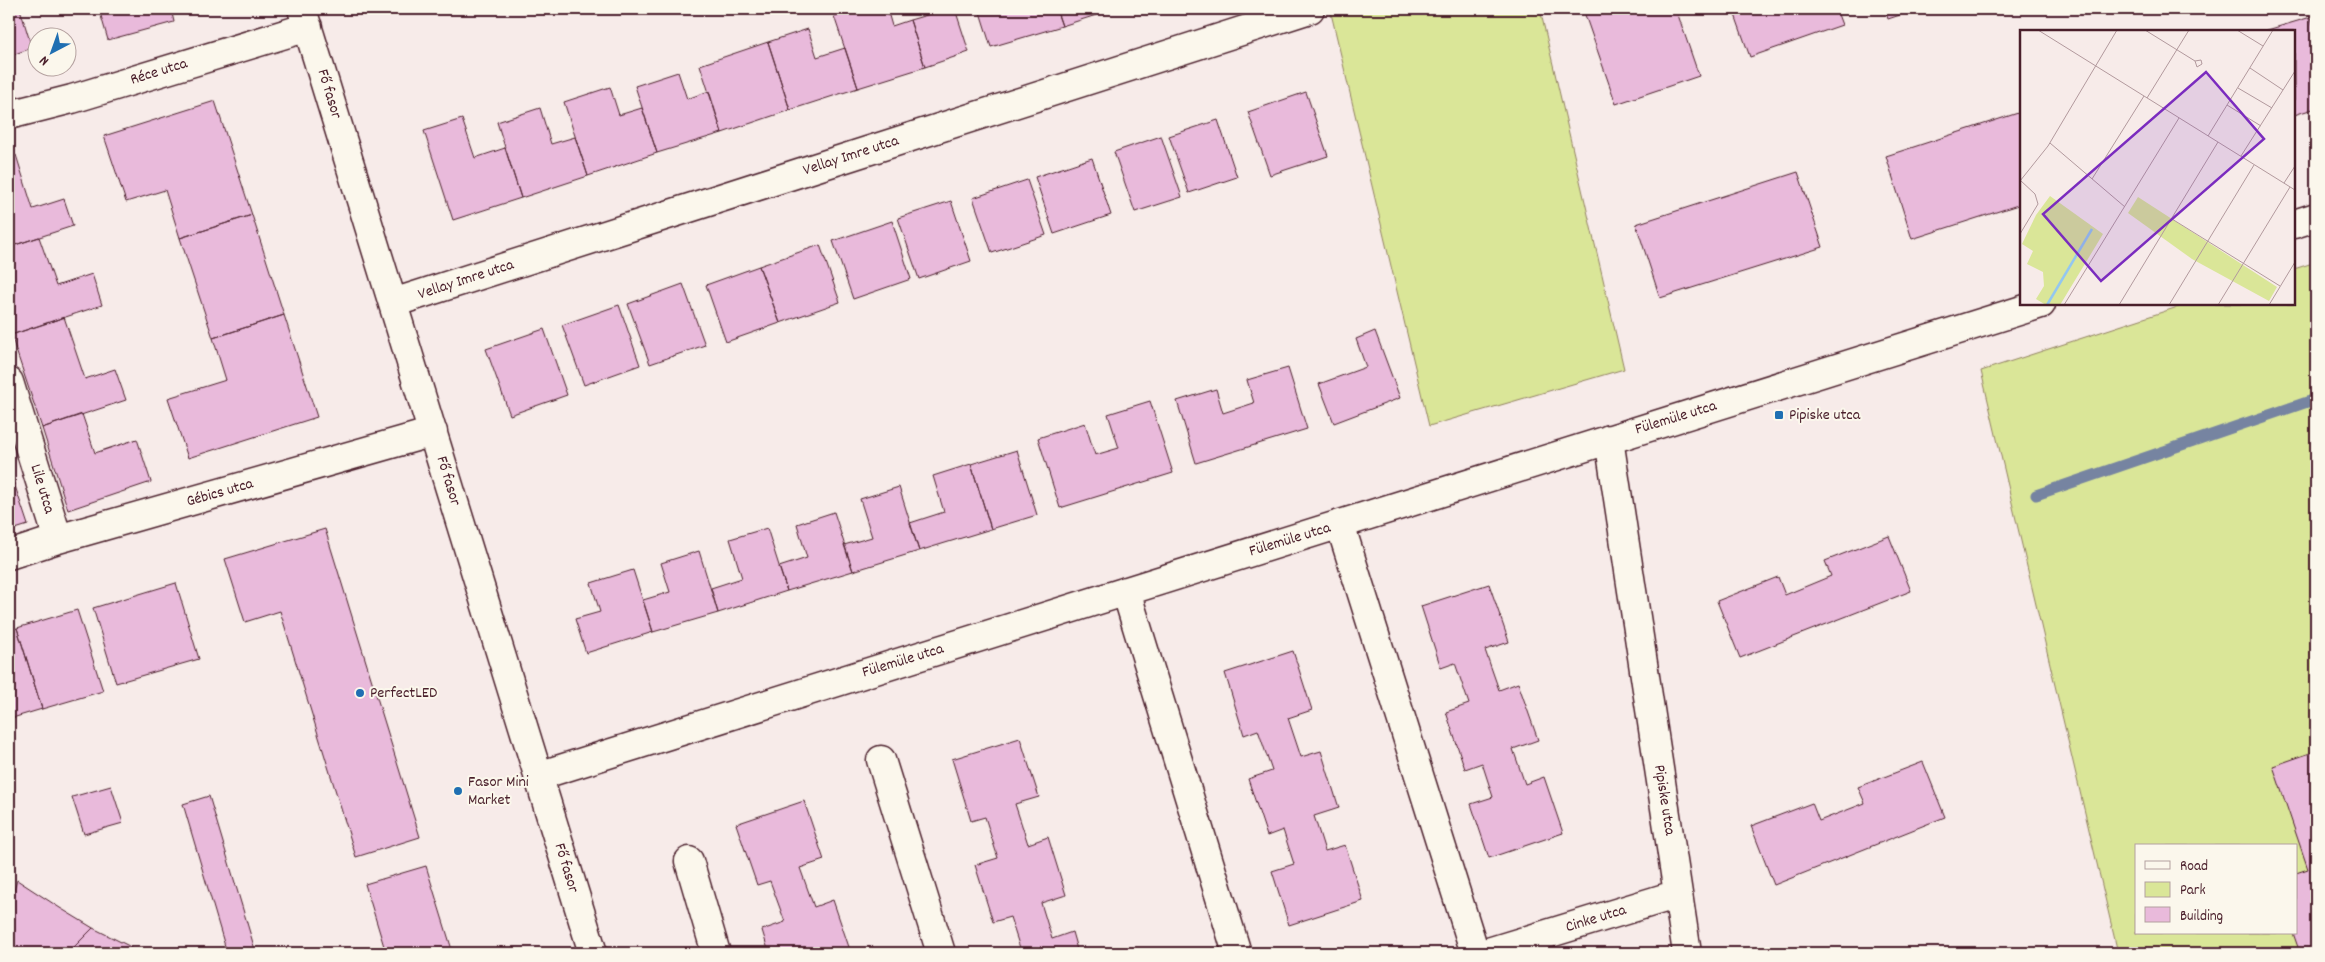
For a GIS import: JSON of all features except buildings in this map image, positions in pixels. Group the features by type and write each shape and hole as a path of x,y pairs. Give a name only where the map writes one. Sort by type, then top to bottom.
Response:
{"street":[{"name":"Vellay Imre utca","path":"393,303 1310,9"},
{"name":"Fő fasor","path":"305,18 593,953"},
{"name":"Réce utca","path":"9,115 72,99 305,18"},
{"path":"2295,224 2316,217"},
{"name":"Fülemüle utca","path":"538,776 2038,305"},
{"name":"Lile utca","path":"9,382 58,539"},
{"name":"Gébics utca","path":"9,555 58,539 432,432"},
{"name":"Pipiske utca","path":"1609,440 1687,953"},
{"path":"1340,524 1475,953"},
{"path":"1126,591 1237,953"},
{"path":"881,760 940,953"},
{"path":"689,861 716,953"},
{"name":"Cinke utca","path":"1485,953 1678,894"}],"green space":[{"path":"1330,9 1540,9 1624,369 1429,426"},
{"path":"2316,262 2316,953 2118,953 1981,371 2184,305 2295,305 2295,269"}],"waterway":[{"path":"2036,495 2316,399"}],"place":[{"name":"Pipiske utca","path":"1779,415"},
{"name":"PerfectLED","path":"360,693"},
{"name":"Fasor Mini Market","path":"458,791"}]}
